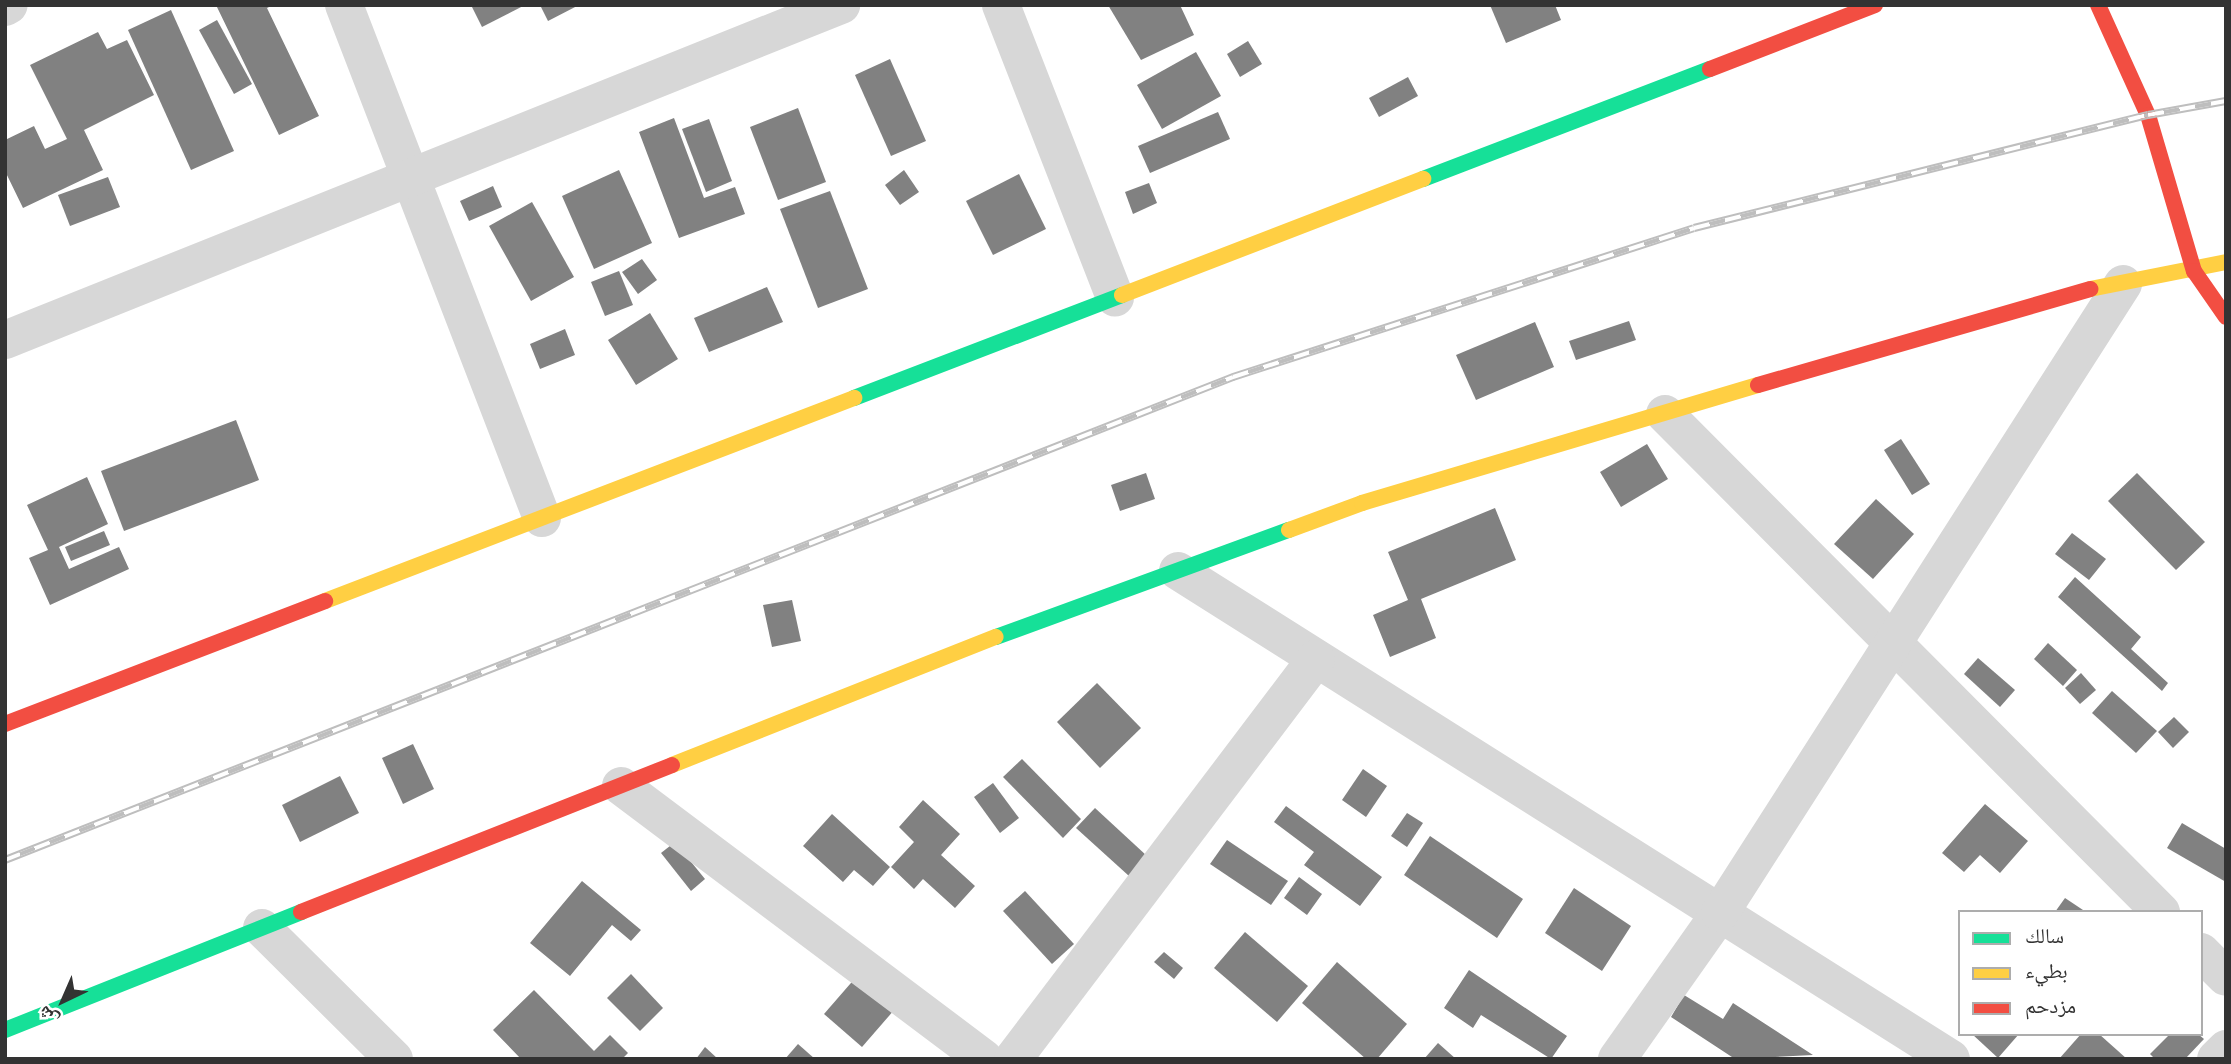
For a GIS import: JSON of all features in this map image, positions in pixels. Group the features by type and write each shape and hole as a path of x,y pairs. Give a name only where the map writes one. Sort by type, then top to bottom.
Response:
{"street":[{"path":"344,5 542,518"},
{"path":"5,340 841,5"},
{"path":"1001,5 1115,298"},
{"path":"5,724 1875,5"},
{"path":"2098,5 2148,116 2194,271 2226,317"},
{"path":"5,1030 959,651 1362,503 2066,294 2194,271 2226,262"},
{"path":"1617,1059 1720,913 2123,284"},
{"path":"1665,414 2159,910"},
{"path":"1178,571 1951,1059"},
{"path":"1013,1059 1316,659"},
{"path":"621,786 984,1059"},
{"path":"262,928 394,1059"},
{"path":"2203,954 2226,977"},
{"path":"2216,1059 2226,1049"}],"building":[{"path":"216,5 273,5 267,8 319,116 279,135"},
{"path":"471,5 525,5 482,27"},
{"path":"540,5 579,5 548,21"},
{"path":"1108,5 1180,5 1194,35 1141,60"},
{"path":"1490,5 1555,5 1561,20 1506,43"},
{"path":"171,10 234,151 191,170 128,30"},
{"path":"217,20 252,84 234,94 199,30"},
{"path":"98,32 107,49 127,40 154,95 84,130 103,170 23,208 5,171 5,140 34,126 45,149 67,139 30,65"},
{"path":"1248,41 1262,64 1240,77 1227,54"},
{"path":"1196,52 1221,96 1162,129 1137,85"},
{"path":"890,59 926,141 891,156 855,75"},
{"path":"1408,77 1418,96 1379,117 1369,98"},
{"path":"798,108 826,182 778,200 750,127"},
{"path":"1218,112 1230,139 1150,173 1138,146"},
{"path":"674,118 704,198 735,187 745,214 679,238 639,132"},
{"path":"709,119 732,181 706,192 682,129"},
{"path":"619,170 652,243 594,269 562,196"},
{"path":"904,170 919,192 900,205 885,185"},
{"path":"1019,174 1046,229 993,255 966,201"},
{"path":"108,177 120,207 70,226 58,195"},
{"path":"1149,183 1157,203 1133,214 1125,192"},
{"path":"493,186 502,207 469,221 460,201"},
{"path":"830,191 868,289 818,308 780,209"},
{"path":"532,202 574,277 531,301 489,226"},
{"path":"642,259 657,280 638,294 622,272"},
{"path":"619,271 633,305 605,316 591,282"},
{"path":"767,287 783,322 709,352 694,318"},
{"path":"650,313 678,359 636,385 608,340"},
{"path":"1629,321 1636,340 1576,360 1569,341"},
{"path":"1535,322 1554,367 1476,400 1456,355"},
{"path":"565,329 575,355 540,369 530,344"},
{"path":"236,420 259,480 124,531 101,471"},
{"path":"1901,439 1930,484 1912,495 1884,450"},
{"path":"1647,444 1668,479 1621,507 1600,472"},
{"path":"1146,473 1155,499 1120,511 1111,485"},
{"path":"2137,473 2205,542 2176,570 2108,501"},
{"path":"87,477 108,524 59,547 69,569 119,547 129,569 50,605 29,558 48,550 27,505"},
{"path":"1876,499 1914,534 1873,579 1834,544"},
{"path":"1495,508 1516,560 1421,599 1436,638 1390,657 1373,615 1408,600 1388,552"},
{"path":"104,531 110,545 71,561 65,547"},
{"path":"2072,533 2106,559 2089,580 2055,554"},
{"path":"2075,577 2141,637 2131,649 2168,683 2162,691 2058,597"},
{"path":"792,600 801,641 772,647 763,605"},
{"path":"2048,643 2077,670 2063,686 2034,659"},
{"path":"1978,658 2015,690 2000,707 1964,674"},
{"path":"2081,673 2096,690 2080,704 2065,688"},
{"path":"1097,683 1141,728 1100,768 1057,722"},
{"path":"2112,691 2157,731 2136,753 2092,713"},
{"path":"2174,717 2189,732 2173,748 2158,732"},
{"path":"413,744 434,789 403,804 382,758"},
{"path":"1022,759 1081,819 1063,838 1003,777"},
{"path":"1363,769 1387,786 1366,817 1342,800"},
{"path":"340,776 359,813 300,842 282,805"},
{"path":"993,783 1019,818 1000,833 974,797"},
{"path":"923,800 960,834 941,855 975,886 955,908 923,879 914,889 891,867 914,842 899,827"},
{"path":"1985,804 2028,841 2000,873 1980,855 1964,872 1942,853"},
{"path":"1286,806 1382,877 1360,906 1304,865 1314,852 1274,822"},
{"path":"1095,808 1147,856 1129,876 1076,828"},
{"path":"1407,813 1423,823 1407,847 1391,836"},
{"path":"832,814 890,867 873,886 854,870 843,882 803,846"},
{"path":"2182,823 2226,849 2226,882 2167,848"},
{"path":"1430,836 1523,899 1497,938 1404,875"},
{"path":"1227,840 1288,881 1271,905 1210,864"},
{"path":"675,842 705,879 691,891 661,853"},
{"path":"1299,877 1322,894 1307,915 1284,898"},
{"path":"582,881 641,930 631,941 612,925 570,976 530,943"},
{"path":"1574,888 1631,926 1602,971 1545,933"},
{"path":"1025,891 1074,944 1052,964 1003,911"},
{"path":"2065,898 2083,910 2056,910"},
{"path":"1245,932 1308,986 1277,1022 1214,968"},
{"path":"1164,952 1183,968 1174,979 1154,962"},
{"path":"1337,962 1407,1024 1377,1059 1366,1059 1302,1003"},
{"path":"1469,970 1567,1036 1551,1059 1481,1015 1473,1028 1444,1008"},
{"path":"631,974 663,1008 640,1031 607,998"},
{"path":"857,976 895,1009 862,1047 824,1014"},
{"path":"534,990 594,1051 610,1035 628,1053 622,1059 521,1059 493,1030"},
{"path":"1684,995 1723,1019 1733,1003 1813,1055 1735,1059 1671,1017"},
{"path":"1974,1036 2017,1036 1998,1058"},
{"path":"2079,1036 2101,1036 2127,1059 2059,1059"},
{"path":"2168,1036 2200,1036 2204,1039 2185,1059 2155,1059 2150,1054"},
{"path":"1438,1043 1456,1059 1424,1059"},
{"path":"798,1044 815,1059 785,1059"},
{"path":"705,1047 718,1059 696,1059"}],"railway":[{"path":"5,860 1233,377 1694,228 2148,115 2226,101"}],"traffic: fast":[{"path":"1423,179 1710,69"},
{"path":"854,398 1122,295"},
{"path":"996,637 1289,530"},
{"path":"5,1030 301,912"}],"traffic: slow":[{"path":"1122,295 1423,179"},
{"path":"2090,289 2226,262"},
{"path":"1289,530 1362,503 1758,385"},
{"path":"325,601 854,398"},
{"path":"672,765 996,637"}],"traffic: jam":[{"path":"1710,69 1875,5"},
{"path":"2098,5 2148,115 2194,271 2226,317"},
{"path":"1758,385 2090,289"},
{"path":"5,724 325,601"},
{"path":"301,912 672,765"}]}
